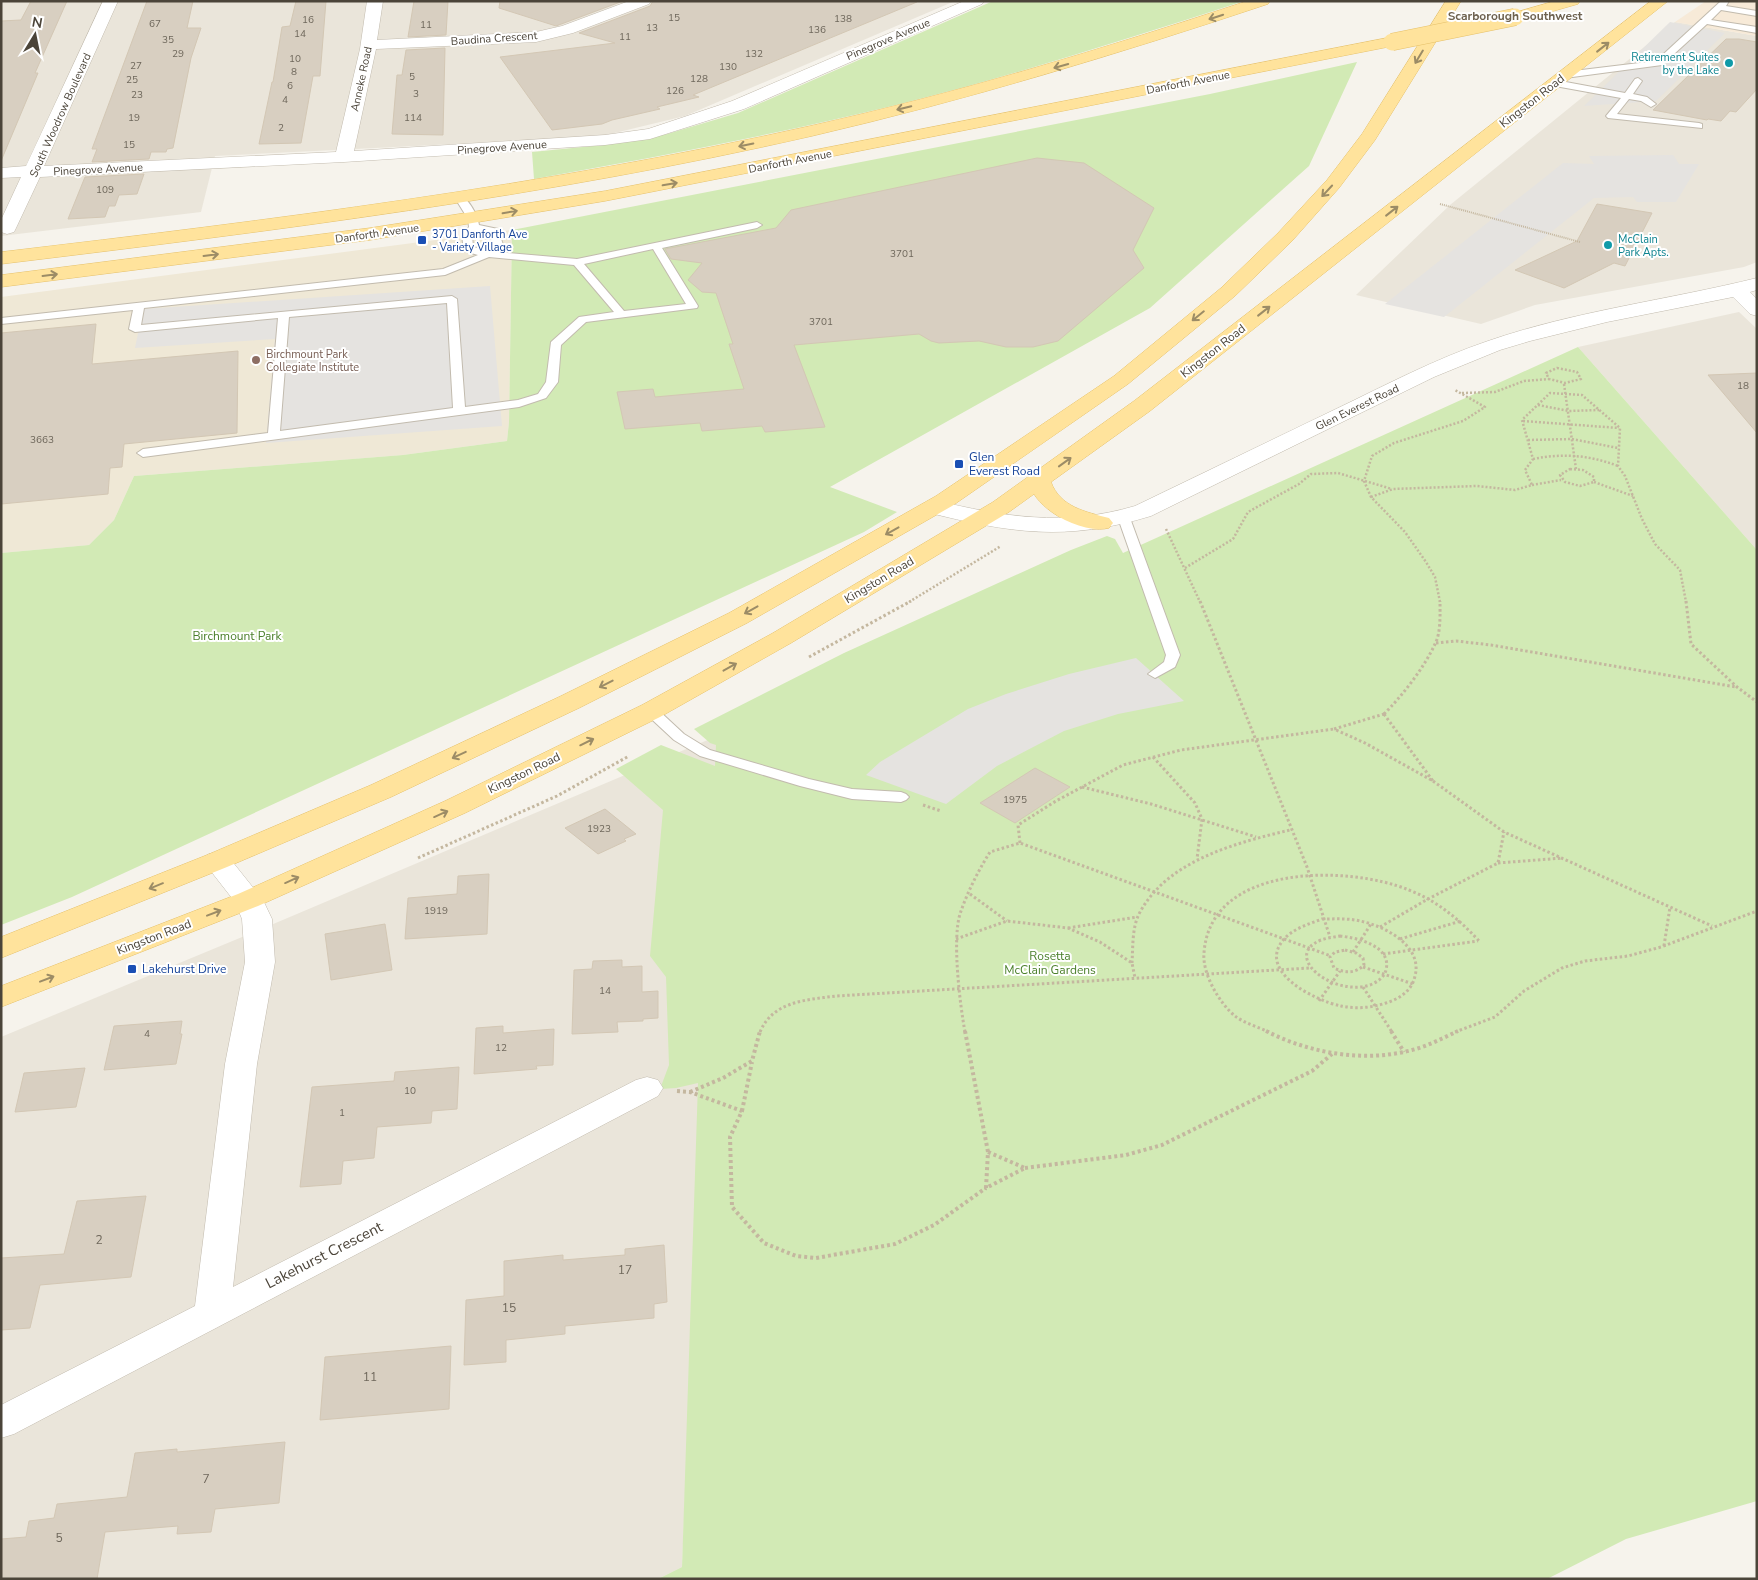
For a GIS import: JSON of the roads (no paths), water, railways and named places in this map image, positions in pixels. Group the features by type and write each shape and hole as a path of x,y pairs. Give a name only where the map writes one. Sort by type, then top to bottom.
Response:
{"main road":[{"name":"Danforth Avenue","path":"1,258 281,224 460,198 656,163 813,130 922,104 1073,63 1262,1"},
{"path":"1,948 217,861 382,791 579,698 738,618 934,507 1121,380 1235,285 1285,237 1333,184 1394,99 1454,1"},
{"name":"Danforth Avenue","path":"1,281 474,223 1392,42 1515,17 1572,1"},
{"name":"Kingston Road","path":"1,997 248,900 455,807 651,711 782,638 981,519 1038,482 1142,406 1662,1"},
{"path":"1038,482 1041,491 1054,505 1068,514 1101,523"}],"street":[{"name":"South Woodrow Boulevard","path":"7,228 111,1"},
{"name":"Anneke Road","path":"344,157 368,45 375,1"},
{"name":"Baudina Crescent","path":"368,45 536,37 574,28 644,1"},
{"name":"Pinegrove Avenue","path":"1,173 344,157 605,140 650,134 738,105 977,1"},
{"name":"Glen Everest Road","path":"934,507 981,519 1025,526 1053,527 1101,523 1124,518 1143,511 1427,373 1493,346 1598,318 1747,287"},
{"path":"1747,287 1757,310"},
{"path":"212,1313 241,1064 260,962 257,919 248,900 217,861"},
{"name":"Lakehurst Crescent","path":"1,1423 647,1088"}],"lane":[{"path":"1560,79 1659,63 1723,4 1757,14"},
{"path":"1705,21 1757,30"},
{"path":"1560,79 1644,99 1651,104"},
{"path":"1638,81 1611,116 1699,126"},
{"path":"1664,115 1674,123"},
{"path":"1,321 445,272 488,254 498,245 494,231 474,223 460,198"},
{"path":"474,223 467,235 468,249 488,254 577,262 756,225"},
{"path":"143,453 519,403 542,396 552,382 555,344 583,319 693,306 656,246"},
{"path":"577,262 622,314"},
{"path":"139,306 135,328 452,299 459,411"},
{"path":"274,436 284,314"},
{"path":"1124,518 1173,655 1170,664 1155,674"},
{"path":"651,711 679,737 705,753 842,792 902,797"}],"place":[{"name":"Retirement Suites by the Lake","path":"1729,63"},
{"name":"3701 Danforth Ave - Variety Village","path":"422,240"},
{"name":"McClain Park Apts.","path":"1608,245"},
{"name":"Birchmount Park Collegiate Institute","path":"256,360"},
{"name":"Glen Everest Road","path":"959,464"},
{"name":"Lakehurst Drive","path":"132,969"}],"district":[{"name":"Scarborough Southwest","path":"1515,16"}],"park label":[{"name":"Birchmount Park","path":"237,636"},
{"name":"Rosetta McClain Gardens","path":"1050,963"}]}
